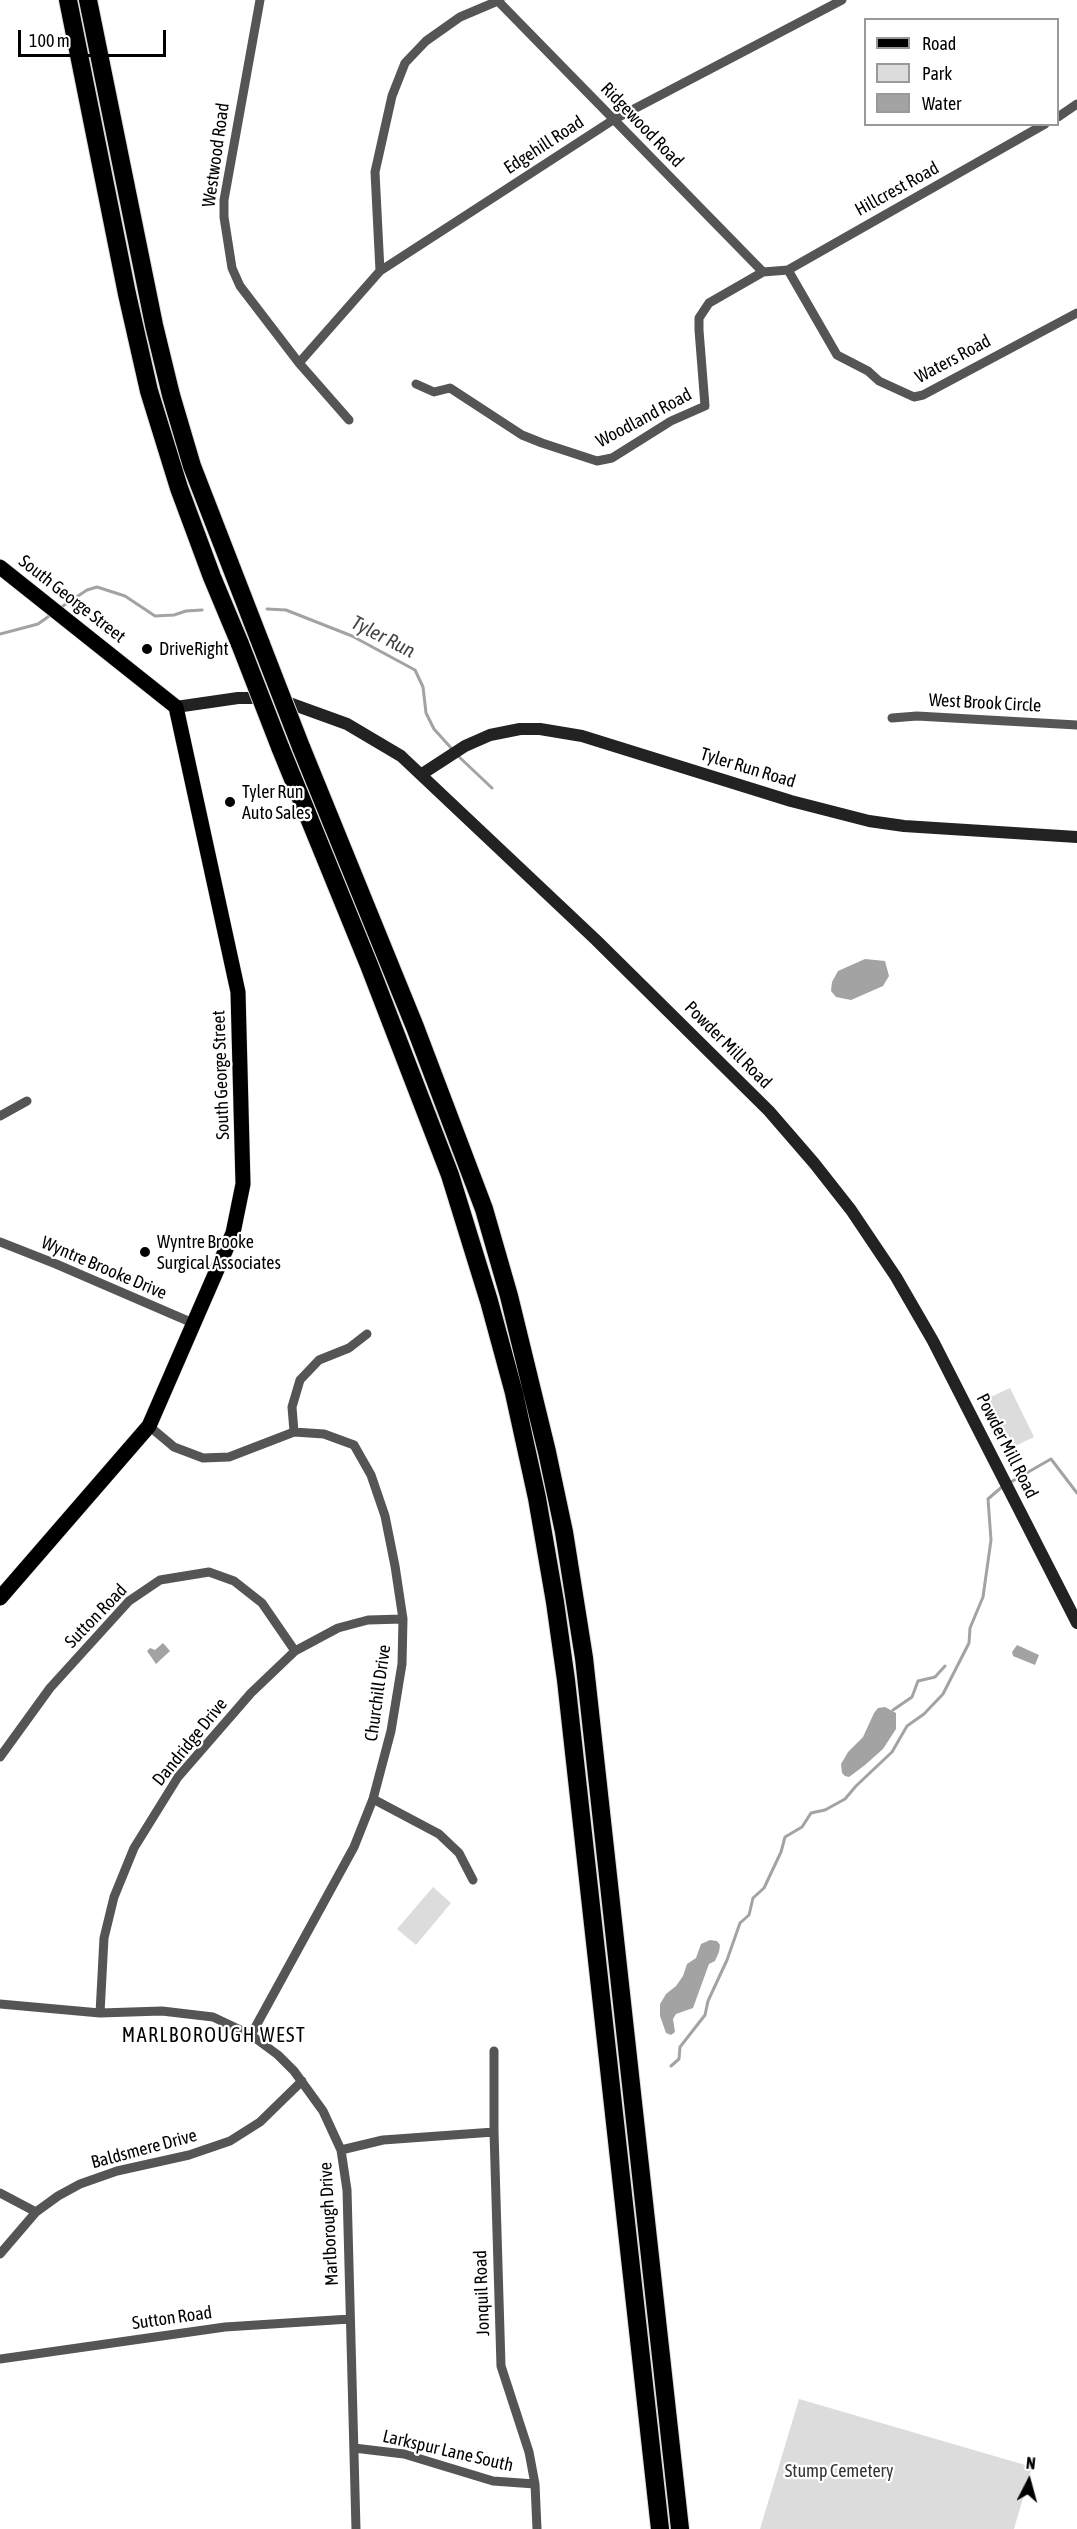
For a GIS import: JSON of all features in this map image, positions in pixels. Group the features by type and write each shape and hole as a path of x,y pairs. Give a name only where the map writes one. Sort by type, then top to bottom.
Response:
{"highway":[{"path":"68,0 124,283 149,391 179,488 450,1175 501,1347 532,1475 555,1602 566,1680 660,2529"},
{"path":"88,0 151,314 192,466 301,747 398,984 484,1209 515,1319 547,1452 564,1532 584,1658 680,2529"}],"main road":[{"name":"South George Street","path":"0,567 176,707 238,992 243,1184 233,1233 149,1426 0,1598"}],"street":[{"name":"Westwood Road","path":"260,0 224,200 224,217 232,268 240,286 299,363 349,420"},
{"name":"Edgehill Road","path":"299,363 380,271 613,120 842,0"},
{"name":"Ridgewood Road","path":"499,1 763,272"},
{"path":"380,271 375,172 392,96 405,63 426,41 460,17 499,1"},
{"path":"1059,116 1077,104"},
{"name":"Hillcrest Road","path":"763,272 788,270 1041,126"},
{"name":"Waters Road","path":"788,270 837,355 868,371 879,381 914,397 923,395 1077,313"},
{"name":"Woodland Road","path":"416,384 434,392 450,388 522,435 542,443 597,461 612,458 671,421 705,406 699,353 699,318 709,303 763,272"},
{"name":"Powder Mill Road","path":"176,707 238,698 290,703 347,724 401,756 689,1030 769,1112 814,1163 851,1210 896,1277 933,1341 1075,1615"},
{"name":"West Brook Circle","path":"892,718 917,716 1077,725"},
{"name":"Tyler Run Road","path":"422,774 460,749 490,735 520,729 540,729 582,736 791,801 869,821 904,826 1077,837"},
{"path":"0,1116 27,1101"},
{"name":"Wyntre Brooke Drive","path":"0,1242 195,1324"},
{"path":"294,1432 292,1407 300,1380 319,1360 349,1348 367,1334"},
{"name":"Churchill Drive","path":"149,1426 174,1447 203,1458 229,1457 294,1432 324,1434 354,1445 371,1475 385,1516 403,1619 402,1664 391,1731 373,1799 354,1847 251,2035"},
{"name":"Sutton Road","path":"0,1757 50,1688 129,1601 160,1580 209,1572 234,1581 262,1604 295,1651"},
{"name":"Dandridge Drive","path":"100,2013 104,1938 114,1897 134,1848 178,1777 251,1693 295,1651 338,1628 368,1620 403,1619"},
{"path":"373,1799 439,1834 459,1853 473,1880"},
{"name":"Marlborough Drive","path":"0,2004 100,2013 162,2011 213,2018 251,2035 279,2055 302,2081 323,2111 341,2150 347,2190 356,2529"},
{"name":"Jonquil Road","path":"494,2050 494,2132 501,2366 529,2452 535,2484 537,2529"},
{"name":"Baldsmere Drive","path":"0,2254 36,2212 80,2184 117,2171 189,2155 230,2141 260,2122 302,2081"},
{"path":"341,2150 383,2140 494,2132"},
{"path":"0,2193 36,2212"},
{"name":"Sutton Road","path":"0,2359 225,2327 350,2319"},
{"name":"Larkspur Lane South","path":"354,2448 404,2454 494,2481 535,2484"}],"green space":[{"path":"1010,1388 1034,1437 1009,1449 986,1399"},
{"path":"433,1887 451,1903 416,1945 397,1929"},
{"name":"Stump Cemetery","path":"799,2399 1032,2467 1014,2529 760,2529"}],"water":[{"path":"865,959 885,961 889,976 883,986 851,1000 836,997 831,991 832,982 838,971"},
{"path":"163,1643 170,1651 156,1664 147,1651 150,1648 155,1650"},
{"path":"1017,1645 1039,1655 1035,1665 1013,1656 1012,1652"},
{"path":"885,1707 896,1713 896,1729 883,1749 849,1777 845,1776 842,1773 841,1764 848,1752 863,1737 874,1713 878,1708"},
{"path":"710,1940 717,1941 720,1945 719,1952 715,1961 709,1964 693,2008 676,2014 673,2019 675,2032 671,2035 666,2033 660,2016 660,2004 683,1976 687,1964 696,1958 701,1944"}],"waterway":[{"name":"Tyler Run","path":"60,608 87,590 97,587 125,596 155,616 202,610"},
{"name":"Tyler Run","path":"267,609 286,610 352,636 415,670 423,687 426,713 434,729 452,749"},
{"name":"Tyler Run","path":"0,634 38,624 52,614"},
{"name":"Tyler Run","path":"456,754 492,788"},
{"path":"1009,1483 1051,1459 1077,1493"},
{"path":"671,2066 679,2059 680,2047 705,2015 708,2001 727,1960 740,1923 749,1915 753,1898 764,1888 781,1852 785,1837 802,1827 811,1813 825,1810 845,1799 892,1752 907,1726 924,1714 943,1694 969,1643 970,1628 983,1597 991,1540 988,1499 1003,1486"},
{"path":"893,1710 912,1697 918,1681 935,1677 945,1666"}],"place":[{"name":"DriveRight","path":"147,649"},
{"name":"Tyler Run Auto Sales","path":"230,802"},
{"name":"Wyntre Brooke Surgical Associates","path":"145,1252"}],"district":[{"name":"MARLBOROUGH WEST","path":"214,2036"}]}
